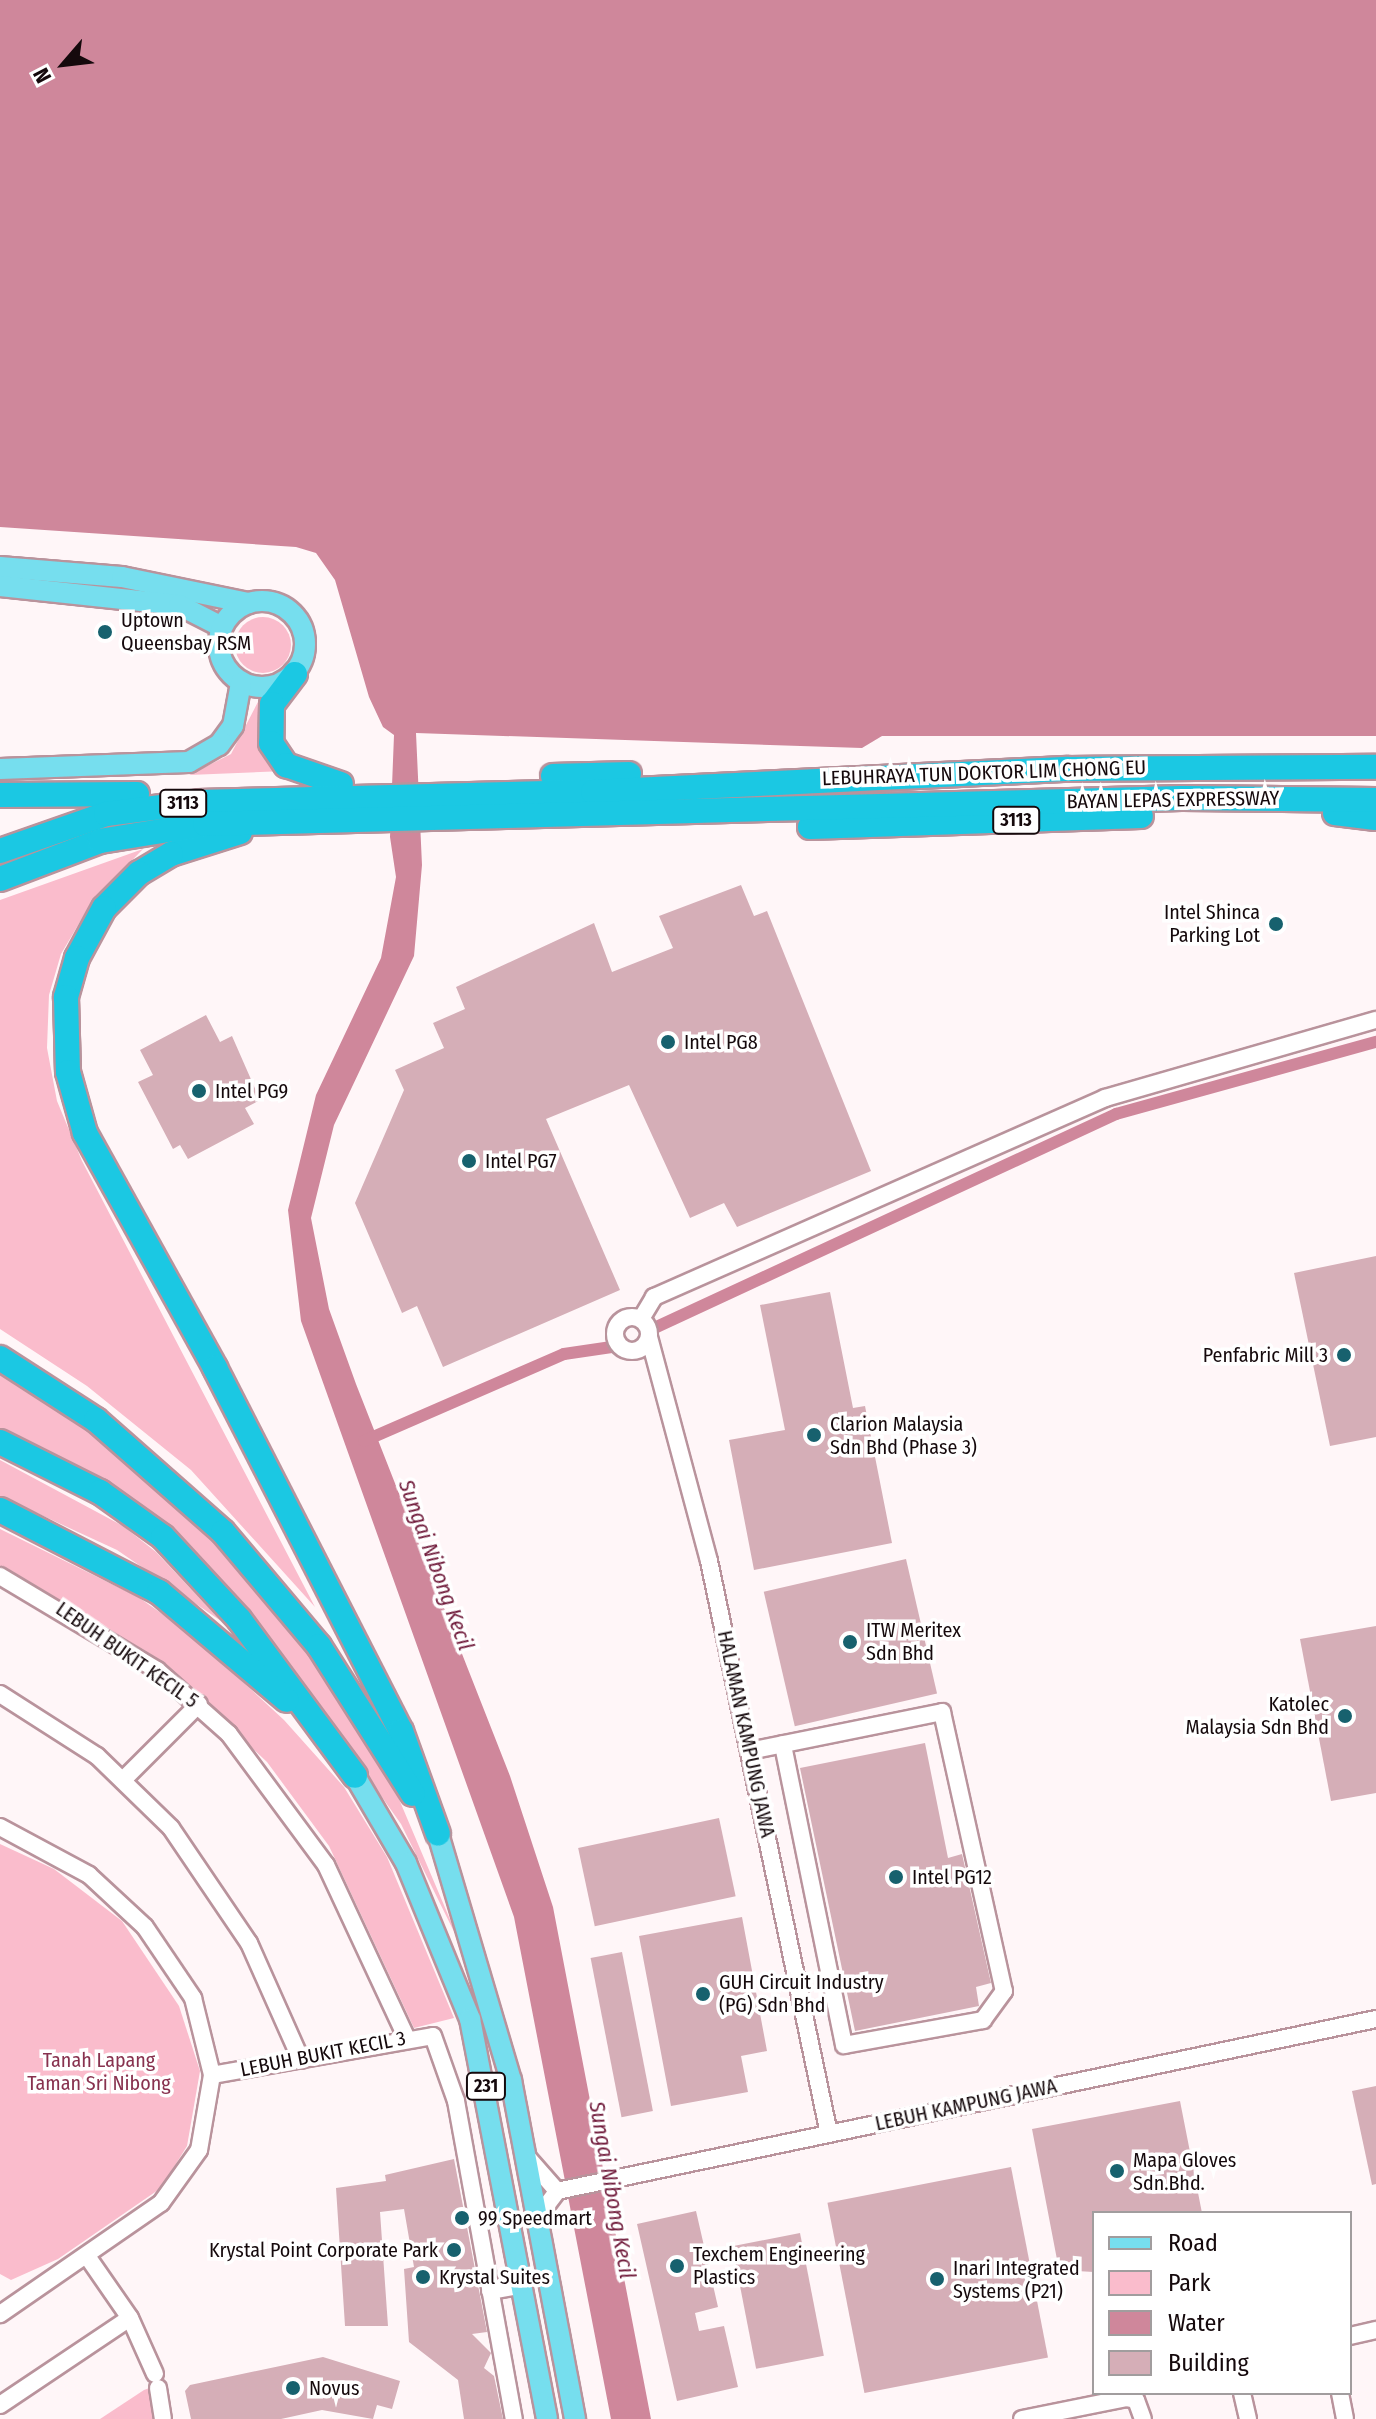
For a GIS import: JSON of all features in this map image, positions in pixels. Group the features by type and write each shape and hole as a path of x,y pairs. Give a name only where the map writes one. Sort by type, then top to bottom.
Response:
{"highway":[{"path":"295,674 272,704 271,743 286,765 341,784 373,801"},
{"name":"LEBUHRAYA TUN DOKTOR LIM CHONG EU","path":"0,851 71,823 151,805 451,798 1068,769 1376,767"},
{"path":"451,798 785,770 816,779"},
{"name":"BAYAN LEPAS EXPRESSWAY","path":"874,801 1230,783 1376,786"},
{"path":"0,795 119,797 218,785 341,784"},
{"name":"LEBUHRAYA TUN DOKTOR LIM CHONG EU","path":"593,792 874,801"},
{"name":"LEBUHRAYA TUN DOKTOR LIM CHONG EU","path":"451,798 745,827 850,827 1320,811 1376,812"},
{"name":"BAYAN LEPAS EXPRESSWAY","path":"874,801 1376,800"},
{"name":"LEBUHRAYA TUN DOKTOR LIM CHONG EU","path":"0,879 44,859 130,835 205,824 263,826 373,801"},
{"name":"LEBUHRAYA TUN DOKTOR LIM CHONG EU","path":"657,816 874,801"},
{"path":"1320,811 1376,818"},
{"path":"263,826 171,854 139,873 104,908 70,978 63,1021 68,1072 85,1133 236,1406 401,1731 438,1834"},
{"path":"0,1358 96,1420 223,1532 319,1646 438,1834"},
{"path":"0,1442 100,1492 172,1546 278,1667 355,1776"},
{"path":"0,1510 90,1551 189,1612 275,1687 355,1776"}],"main road":[{"path":"0,567 122,577 248,603 270,601 298,620 306,642 295,674 270,688 241,683 223,665 222,627 248,603"},
{"path":"0,586 179,605 222,627"},
{"path":"0,771 117,769 205,756 233,726 241,683"},
{"name":"231","path":"355,1776 406,1863 456,1978 489,2099 547,2419"},
{"name":"231","path":"438,1834 498,2032 525,2152 575,2419"}],"street":[{"path":"641,1319 654,1297 1105,1098 1376,1020"},
{"path":"641,1319 649,1337 636,1351 617,1340 621,1321 641,1319"},
{"name":"HALAMAN KAMPUNG JAWA","path":"649,1337 709,1561 829,2134"},
{"name":"LEBUH BUKIT KECIL 5","path":"0,1576 78,1618 199,1704 277,1791 326,1865 407,2039"},
{"path":"0,1694 124,1779 171,1828 229,1908 301,2060"},
{"path":"124,1779 199,1704"},
{"path":"749,1751 783,1744 942,1712 1004,1991 983,2020 844,2045 783,1744"},
{"path":"0,1827 89,1875 145,1927 193,1998 212,2075 199,2150 161,2203 0,2314"},
{"name":"LEBUH KAMPUNG JAWA","path":"560,2190 1376,2019"},
{"name":"LEBUH BUKIT KECIL 3","path":"212,2075 433,2036 456,2101 490,2291"},
{"path":"525,2152 560,2190 537,2218"},
{"path":"87,2256 130,2318 156,2381 163,2419"},
{"path":"514,2419 490,2291 523,2285"},
{"path":"0,2405 130,2318"},
{"path":"1352,2336 1376,2330"},
{"path":"1242,2395 1248,2419"},
{"path":"1340,2395 1345,2419"},
{"path":"1022,2419 1085,2412 1136,2400 1143,2419"}],"green space":[{"path":"263,617 283,625 291,645 283,665 263,673 243,665 235,645 243,625"},
{"path":"260,698 260,738 285,771 189,775 231,754"},
{"path":"143,849 91,903 61,954 49,995 47,1048 57,1101 82,1161 315,1607 191,1470 87,1386 0,1329 0,900"},
{"path":"0,1368 72,1414 186,1510 300,1637 393,1785 463,1950 401,1824 285,1660 167,1525 127,1495 0,1430"},
{"path":"0,1460 123,1526 156,1552 221,1621 117,1550 0,1496"},
{"path":"0,1529 138,1597 191,1634 284,1720 344,1787 387,1857 454,2018 414,2028 329,1846 267,1762 165,1666 0,1567"},
{"name":"Tanah Lapang Taman Sri Nibong","path":"0,1844 54,1869 122,1921 179,2006 200,2071 187,2146 161,2188 58,2259 11,2280 0,2274"},
{"path":"152,2387 158,2419 100,2419 144,2390"}],"water":[{"path":"0,0 1376,0 1376,736 882,736 862,748 416,733 422,865 414,956 334,1125 311,1218 329,1309 510,1776 553,1907 651,2419 611,2419 514,1917 301,1321 288,1210 316,1095 381,958 396,877 390,837 394,735 383,727 369,697 335,580 316,553 296,547 0,527"}],"building":[{"path":"741,885 754,916 767,911 871,1171 737,1227 724,1203 690,1218 629,1085 546,1119 620,1290 443,1367 417,1306 402,1313 355,1203 404,1090 395,1070 444,1048 433,1023 465,1009 456,987 594,923 612,972 673,948 659,916"},
{"name":"Intel PG9","path":"206,1015 220,1042 232,1036 260,1100 245,1108 254,1124 188,1159 180,1145 173,1149 138,1082 153,1075 140,1050"},
{"name":"Penfabric Mill 3","path":"1376,1256 1376,1437 1330,1446 1294,1273"},
{"name":"Clarion Malaysia Sdn Bhd (Phase 3)","path":"830,1292 853,1408 865,1406 892,1543 754,1570 729,1440 785,1430 760,1305"},
{"name":"ITW Meritex Sdn Bhd","path":"906,1559 937,1693 795,1726 764,1592"},
{"name":"Katolec Malaysia Sdn Bhd","path":"1376,1626 1376,1793 1331,1801 1300,1639"},
{"name":"Intel PG12","path":"925,1743 948,1858 962,1854 991,1983 976,1987 979,2006 855,2031 800,1768"},
{"path":"719,1818 736,1896 595,1926 578,1848"},
{"name":"GUH Circuit Industry (PG) Sdn Bhd","path":"742,1917 767,2051 741,2056 748,2092 671,2106 639,1936"},
{"path":"622,1952 653,2111 621,2117 591,1958"},
{"path":"1376,2086 1376,2184 1372,2185 1352,2091"},
{"name":"Mapa Gloves Sdn.Bhd.","path":"1180,2101 1202,2211 1092,2211 1092,2272 1059,2270 1032,2129"},
{"path":"454,2159 487,2332 472,2334 491,2353 484,2368 494,2376 503,2419 464,2419 458,2380 409,2342 404,2269 414,2267 404,2209 380,2212 388,2326 345,2326 336,2188 386,2181 385,2175"},
{"name":"Inari Integrated Systems (P21)","path":"1011,2167 1048,2357 864,2393 827,2203"},
{"name":"Texchem Engineering Plastics","path":"696,2211 718,2307 695,2313 699,2331 724,2326 738,2387 677,2401 637,2224"},
{"name":"Texchem Engineering Plastics","path":"800,2233 824,2356 756,2369 732,2246"},
{"name":"Novus","path":"323,2357 400,2381 392,2409 377,2405 373,2419 322,2410 281,2419 191,2419 185,2391 190,2385"}],"waterway":[{"path":"650,1330 1116,1114 1376,1042"},
{"path":"364,1441 564,1354 618,1346"}],"place":[{"name":"Uptown Queensbay RSM","path":"105,632"},
{"name":"Intel Shinca Parking Lot","path":"1276,924"},
{"name":"Intel PG8","path":"668,1042"},
{"name":"Intel PG9","path":"199,1091"},
{"name":"Intel PG7","path":"469,1161"},
{"name":"Penfabric Mill 3","path":"1344,1355"},
{"name":"Clarion Malaysia Sdn Bhd (Phase 3)","path":"814,1435"},
{"name":"ITW Meritex Sdn Bhd","path":"850,1642"},
{"name":"Katolec Malaysia Sdn Bhd","path":"1345,1716"},
{"name":"Intel PG12","path":"896,1877"},
{"name":"GUH Circuit Industry (PG) Sdn Bhd","path":"703,1994"},
{"name":"Mapa Gloves Sdn.Bhd.","path":"1117,2171"},
{"name":"99 Speedmart","path":"462,2218"},
{"name":"Krystal Point Corporate Park","path":"454,2250"},
{"name":"Texchem Engineering Plastics","path":"677,2266"},
{"name":"Krystal Suites","path":"423,2277"},
{"name":"Inari Integrated Systems (P21)","path":"937,2279"},
{"name":"Novus","path":"293,2388"}],"water label":[{"name":"Sungai Nibong Kecil","path":"436,1565"},
{"name":"Sungai Nibong Kecil","path":"612,2190"}]}
